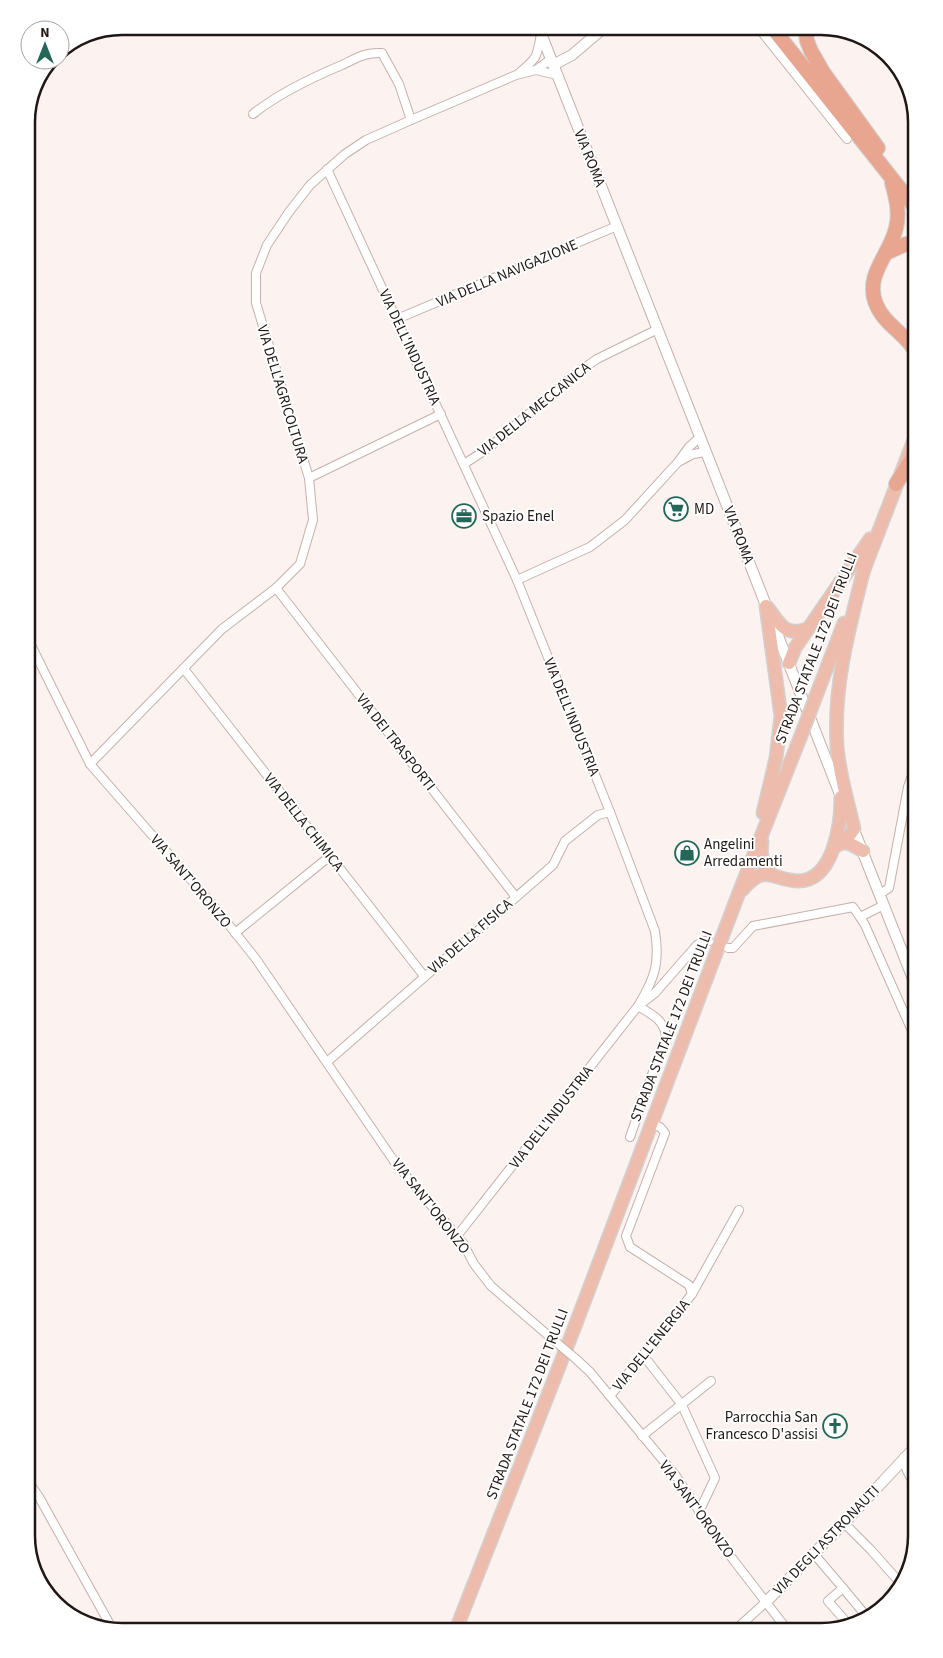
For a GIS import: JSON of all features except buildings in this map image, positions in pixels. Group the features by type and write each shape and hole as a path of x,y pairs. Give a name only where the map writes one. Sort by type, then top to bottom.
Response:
{"highway":[{"path":"777,35 908,199"},
{"path":"786,35 908,189"},
{"path":"807,35 807,42 823,72 906,187"},
{"path":"890,177 898,208 896,228 886,253 874,274 872,288 875,303 882,317 908,341"},
{"path":"886,253 908,244"},
{"path":"892,326 908,333"},
{"path":"896,484 908,465"}],"main road":[{"name":"STRADA STATALE 172 DEI TRULLI","path":"459,1623 575,1326 765,824 802,733 908,454"},
{"path":"789,663 795,648 807,629 862,552 884,516"},
{"path":"836,846 849,836 854,829 837,748 836,717 838,685 846,641 866,565"},
{"path":"766,606 782,628 790,632 807,629"},
{"path":"749,866 776,758 781,716 766,606"},
{"path":"738,895 751,879 761,875 772,874 799,881 811,878 821,871 836,846 841,816 841,797"},
{"path":"765,824 760,854 765,866 772,874"},
{"path":"836,846 850,843 863,851"}],"street":[{"path":"535,60 539,35"},
{"name":"VIA ROMA","path":"541,35 908,966"},
{"path":"535,60 541,58 554,66 572,55 595,35"},
{"path":"764,35 847,139"},
{"path":"253,114 277,97 325,71 370,52 382,53 398,84 411,120"},
{"name":"VIA DELL'AGRICOLTURA","path":"516,75 535,60"},
{"name":"VIA DELL'AGRICOLTURA","path":"536,70 554,66"},
{"name":"VIA DELL'AGRICOLTURA","path":"90,764 222,629 276,588 300,564 313,520 309,478 256,303 256,273 267,246 289,212 310,185 327,169 366,140 516,75 554,66"},
{"name":"VIA DELL'INDUSTRIA","path":"327,169 442,414 517,580 610,812 655,931 658,949 657,969 651,986 638,1006 457,1236"},
{"name":"VIA DELLA NAVIGAZIONE","path":"397,319 617,226"},
{"name":"VIA DELLA MECCANICA","path":"464,464 490,446 574,375 597,359 658,329"},
{"path":"309,478 442,414"},
{"path":"517,580 590,547 626,520 678,462 688,447 700,436"},
{"path":"678,462 693,454 706,452"},
{"name":"VIA DEI TRASPORTI","path":"276,588 515,896"},
{"name":"VIA SANT'ORONZO","path":"35,653 90,764 256,959 396,1164 463,1243 474,1264 491,1286 576,1359 610,1396 676,1476 718,1540 782,1623"},
{"name":"VIA DELLA CHIMICA","path":"184,669 424,976"},
{"path":"880,894 889,888 908,787"},
{"name":"VIA DELLA FISICA","path":"327,1062 515,896 553,865 565,841 598,815 610,812"},
{"path":"235,933 330,856"},
{"path":"860,917 884,905"},
{"path":"728,948 733,948 753,926 853,907 865,924 908,1022"},
{"path":"630,1137 666,1035 660,1021 638,1006 655,993 697,945 704,941 709,941"},
{"path":"657,969 669,977"},
{"name":"VIA DELL'ENERGIA","path":"652,1124 660,1127 665,1133 626,1236 627,1242 630,1248 689,1285 692,1294"},
{"name":"VIA DELL'ENERGIA","path":"610,1396 692,1294 739,1210"},
{"path":"643,1355 682,1405 715,1478 699,1512"},
{"path":"642,1436 711,1381"},
{"name":"VIA DEGLI ASTRONAUTI","path":"743,1623 814,1554 908,1453"},
{"path":"908,1459 904,1457 904,1466 908,1476"},
{"path":"891,1472 899,1472 908,1476"},
{"path":"35,1491 108,1622"},
{"path":"844,1523 896,1579"},
{"path":"814,1554 863,1612"},
{"path":"843,1588 828,1600 844,1619"}],"place":[{"name":"MD","path":"676,509"},
{"name":"Spazio Enel","path":"464,516"},
{"name":"Angelini Arredamenti","path":"687,853"},
{"name":"Parrocchia San Francesco D'assisi","path":"835,1426"}]}
